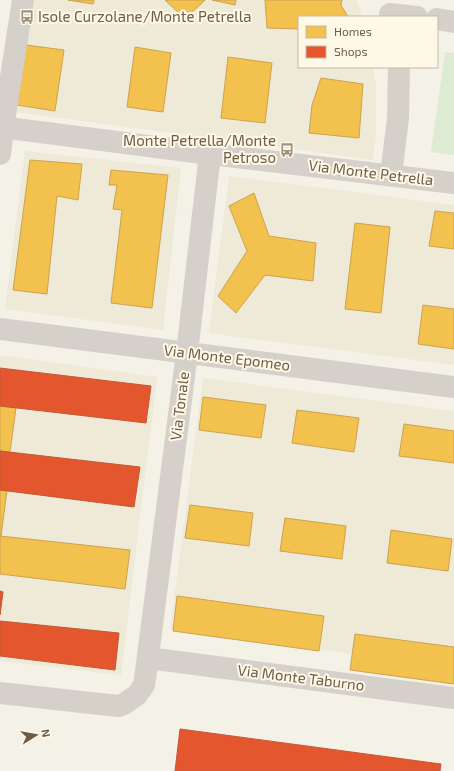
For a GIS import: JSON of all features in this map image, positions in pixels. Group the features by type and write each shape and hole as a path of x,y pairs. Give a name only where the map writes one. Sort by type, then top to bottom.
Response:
{"street":[{"path":"0,154 1,128 22,0"},
{"path":"389,10 413,16"},
{"path":"438,20 454,22"},
{"path":"391,175 398,118 399,68"},
{"name":"Via Monte Petrella","path":"1,128 454,183"},
{"name":"Via Tonale","path":"0,693 118,706 131,700 137,695 144,685 187,353 210,154"},
{"name":"Via Monte Epomeo","path":"0,329 454,387"},
{"name":"Via Monte Taburno","path":"148,658 454,698"}],"shaded area":[{"path":"30,0 357,0 362,16 298,16 298,68 373,68 376,85 376,134 373,160 14,112"},
{"path":"25,151 181,168 163,330 5,309"},
{"path":"229,176 454,205 454,365 209,333"},
{"path":"0,355 157,377 121,675 0,661"},
{"path":"203,378 454,411 454,668 170,629"}],"green space":[{"path":"445,52 454,53 454,155 431,152"}],"building: Homes":[{"path":"68,0 94,0 93,4"},
{"path":"165,0 205,0 185,19"},
{"path":"212,0 236,0 235,5"},
{"path":"265,0 342,0 341,5 347,16 298,16 298,29 267,28"},
{"path":"26,45 64,50 55,111 17,105"},
{"path":"135,47 171,53 163,112 127,107"},
{"path":"228,57 272,63 265,123 221,118"},
{"path":"321,78 363,84 359,138 309,133 312,105"},
{"path":"30,160 82,164 78,200 57,196 47,294 13,290"},
{"path":"111,170 168,175 152,308 111,303 122,210 113,209 117,185 109,185"},
{"path":"254,193 269,236 316,243 313,281 265,275 236,313 218,296 247,251 229,206"},
{"path":"435,211 454,213 454,249 429,246"},
{"path":"355,223 390,227 381,313 345,309"},
{"path":"423,305 454,309 454,349 418,344"},
{"path":"203,397 266,405 261,438 199,430"},
{"path":"0,406 16,408 10,452 0,451"},
{"path":"297,410 359,418 354,452 292,443"},
{"path":"404,424 454,431 454,463 399,456"},
{"path":"0,490 7,491 1,536 0,536"},
{"path":"190,505 253,513 249,546 185,538"},
{"path":"285,518 346,526 342,559 280,551"},
{"path":"391,530 452,539 448,571 387,563"},
{"path":"0,536 130,550 125,589 0,574"},
{"path":"177,596 324,616 319,651 173,631"},
{"path":"355,634 454,647 454,684 350,670"}],"building: Shops":[{"path":"0,368 151,386 146,423 0,406"},
{"path":"0,451 140,467 134,507 0,490"},
{"path":"0,591 3,592 0,615"},
{"path":"0,621 119,633 115,670 0,656"},
{"path":"180,729 441,764 440,771 175,771"}],"place":[{"name":"Isole Curzolane/Monte Petrella","path":"27,17"},
{"name":"Monte Petrella/Monte Petroso","path":"287,150"}]}
